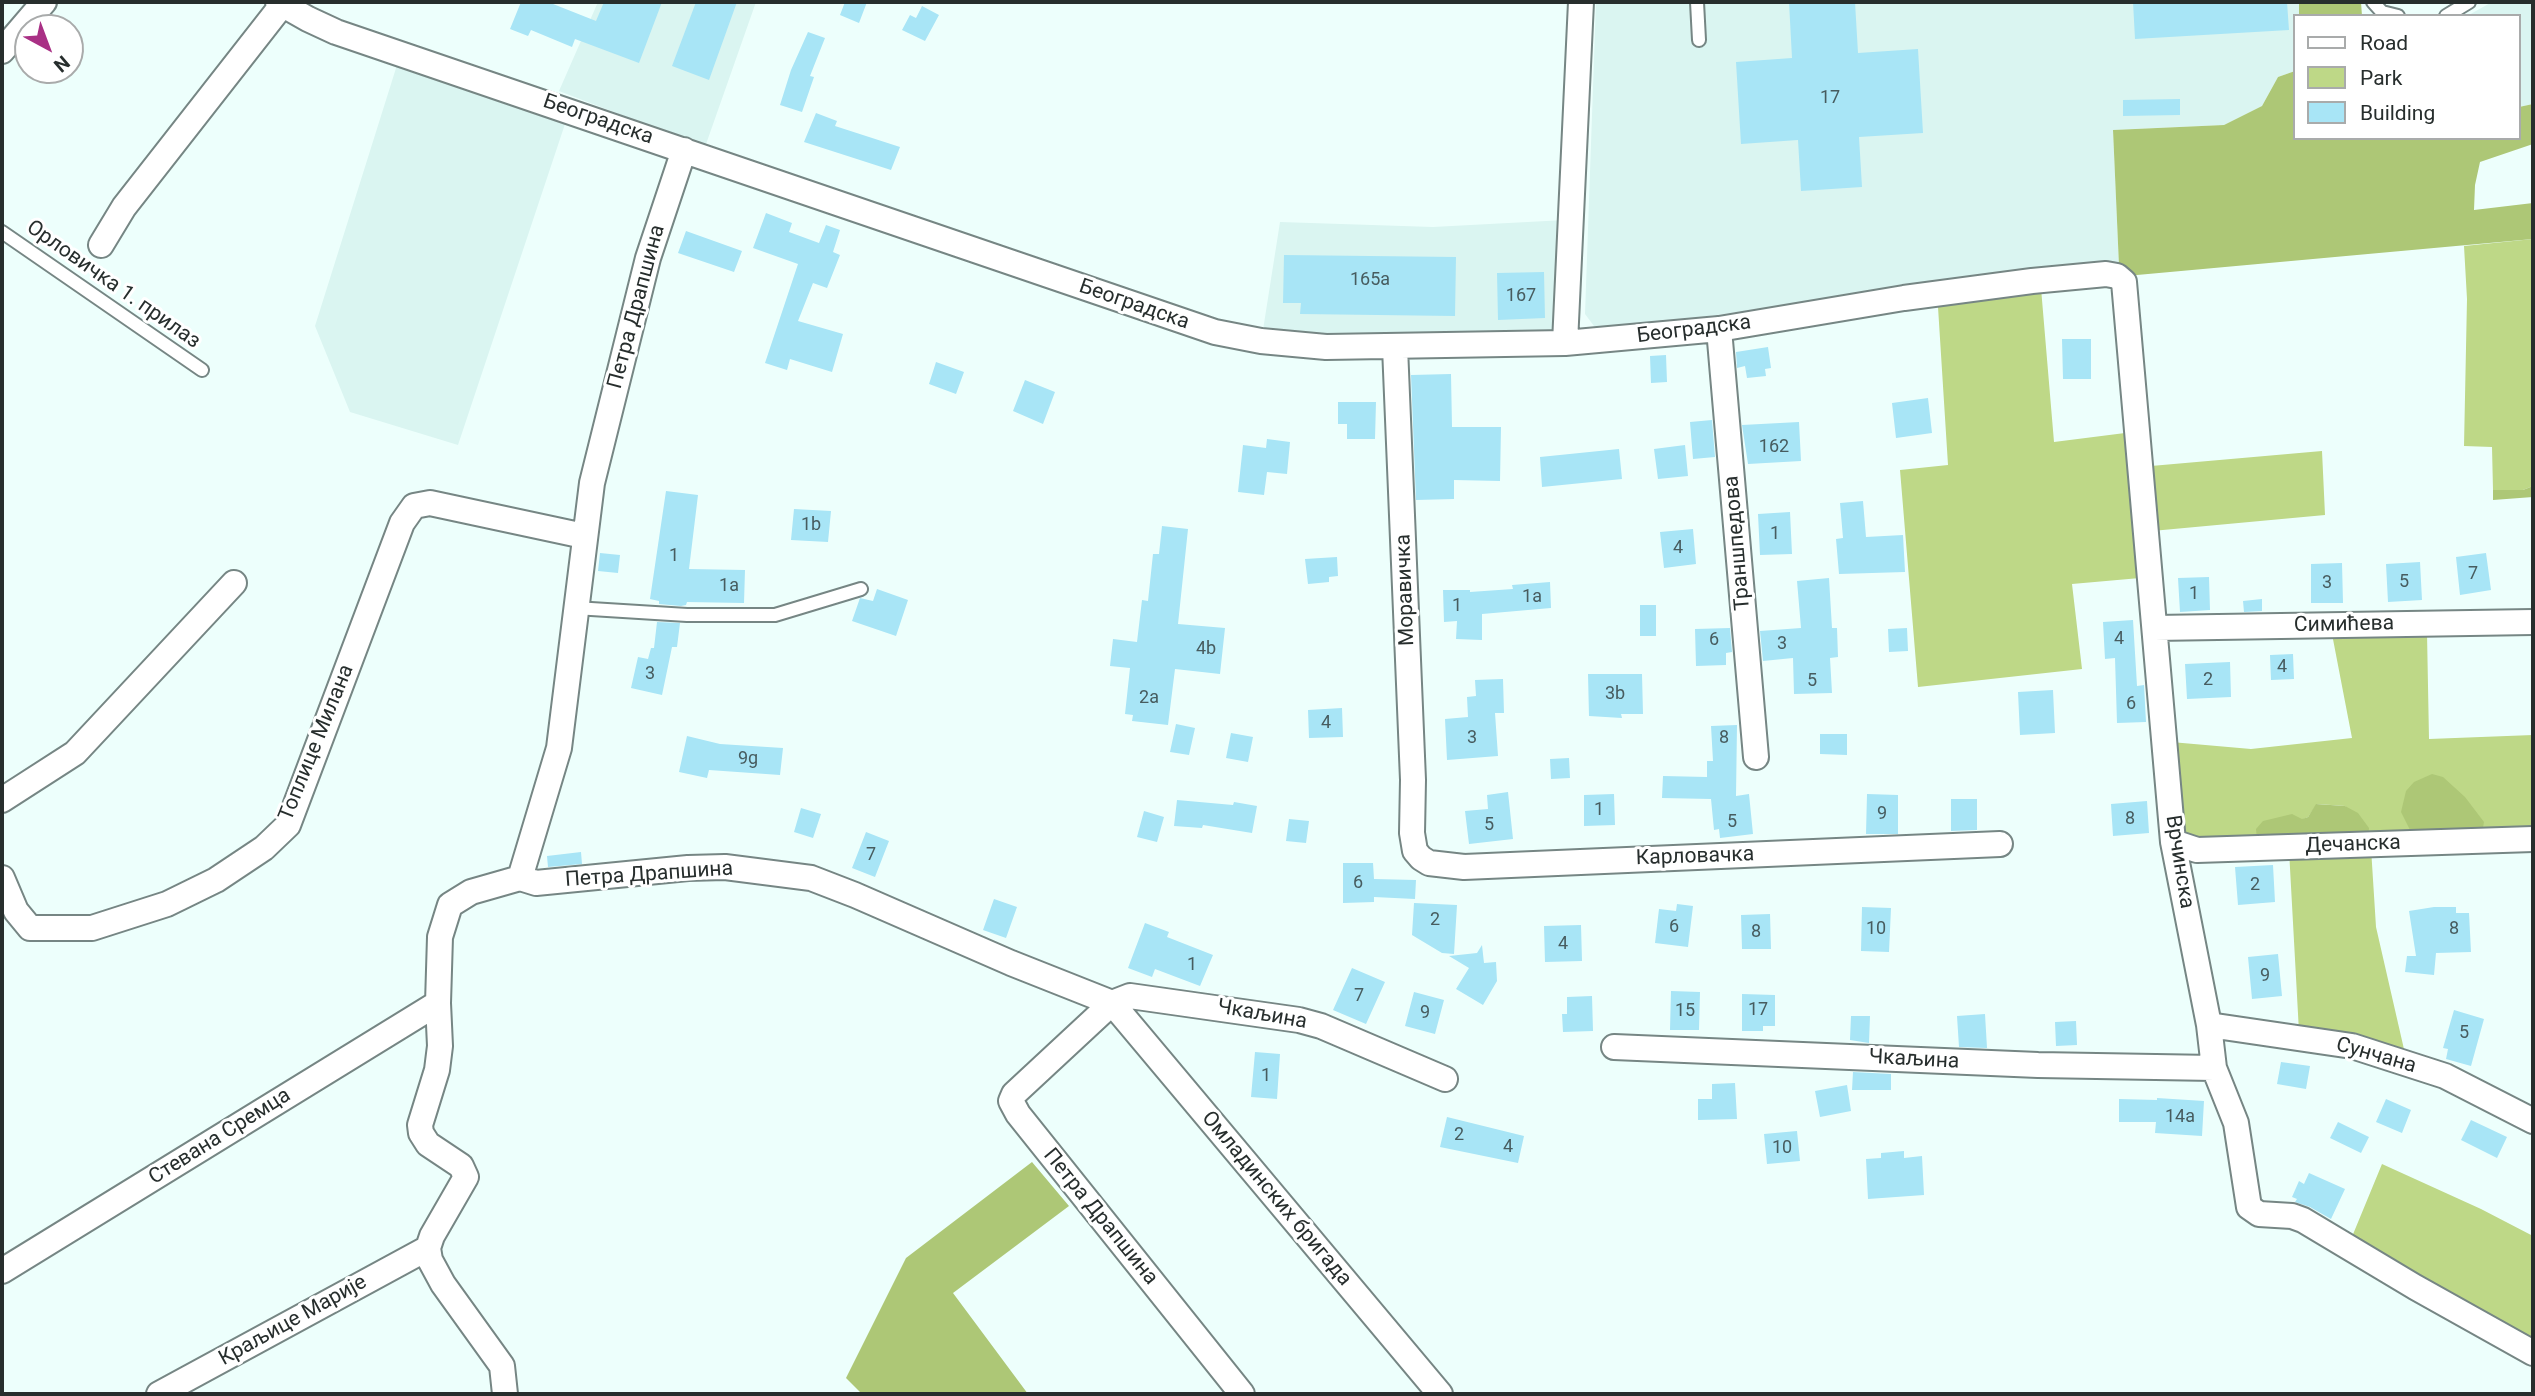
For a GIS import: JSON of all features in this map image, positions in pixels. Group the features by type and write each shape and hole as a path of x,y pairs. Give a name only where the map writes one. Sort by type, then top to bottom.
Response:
{"street":[{"path":"2,51 44,2"},
{"path":"1565,343 1581,2"},
{"path":"101,245 124,206 280,3"},
{"name":"Београдска","path":"280,3 336,32 1215,332 1261,341 1326,347 1565,343 1719,329 2032,281"},
{"name":"Петра Драпшина","path":"684,150 648,258 592,483 559,748 520,878 536,883 688,868 725,867 811,878 1112,1003 1014,1094 1011,1101 1018,1114 1242,1394"},
{"name":"Врчинска","path":"2032,281 2106,274 2116,276 2124,282 2173,842 2209,1025 2214,1068 2236,1123 2249,1207 2269,1217 2292,1216 2302,1220 2533,1353"},
{"name":"Траншпедова","path":"1719,329 1756,757"},
{"name":"Моравичка","path":"1395,347 1413,780 1412,833"},
{"name":"Топлице Милана","path":"2,878 16,911 30,929 92,928 167,904 216,880 264,848 288,825 402,523 414,506 430,503 584,536"},
{"path":"2,800 75,752 234,583"},
{"name":"Симићева","path":"2155,628 2533,622"},
{"name":"Карловачка","path":"1412,833 1415,850 1421,858 1446,867 2000,844"},
{"name":"Дечанска","path":"2173,842 2197,850 2533,839"},
{"path":"505,1394 502,1366 443,1284 430,1261 428,1248 432,1236 466,1177 461,1166 428,1144 421,1133 420,1125 437,1070 440,1046 440,937 450,905 471,892 520,878"},
{"name":"Чкаљина","path":"1112,1003 1130,996 1148,997 1299,1020 1321,1026 1445,1079"},
{"name":"Стевана Сремца","path":"2,1271 438,1003"},
{"name":"Омладинских бригада","path":"1112,1003 1440,1394"},
{"name":"Сунчана","path":"2209,1025 2352,1046 2445,1076 2533,1121"},
{"name":"Чкаљина","path":"1615,1047 2038,1065 2214,1068"},
{"name":"Краљице Марије","path":"159,1394 428,1248"}],"lane":[{"path":"1697,2 1699,40"},
{"path":"2373,2 2382,12 2390,14"},
{"path":"2449,14 2469,2"},
{"name":"Орловичка 1. прилаз","path":"2,232 202,370"},
{"path":"575,608 687,615 775,615 861,589"}],"shaded area":[{"path":"598,2 756,2 705,147 559,91"},
{"path":"1596,2 2299,2 2299,14 2294,14 2294,71 2278,77 2262,106 2224,125 2113,130 2119,266 1901,288 1607,331 1594,326 1585,314"},
{"path":"2492,2 2533,2 2533,104 2521,107 2521,14 2471,14"},
{"path":"397,65 567,118 458,445 350,412 315,326"},
{"path":"1565,220 1558,327 1551,335 1330,338 1263,330 1280,222 1433,227"}],"green space":[{"path":"2299,2 2361,2 2362,14 2299,14"},
{"path":"2294,71 2294,140 2521,140 2521,107 2533,104 2533,144 2480,162 2475,185 2474,210 2533,203 2533,239 2126,276 2119,266 2113,130 2224,125 2262,106 2278,77"},
{"path":"2533,239 2533,486 2523,490 2493,490 2492,447 2464,446 2467,299 2464,246"},
{"path":"2041,288 2054,442 2125,433 2140,578 2072,584 2082,669 1918,687 1900,470 1948,465 1938,307"},
{"path":"2322,451 2325,515 2152,531 2151,466"},
{"path":"2533,486 2533,497 2493,500 2493,490 2523,490"},
{"path":"2427,633 2429,739 2533,735 2533,833 2368,839 2345,806 2317,804 2308,817 2257,839 2177,838 2171,742 2251,749 2352,738 2332,634"},
{"path":"2432,774 2443,777 2465,797 2484,822 2482,833 2414,838 2401,812 2406,791 2414,782"},
{"path":"2316,804 2345,806 2358,813 2369,828 2368,839 2257,839 2256,829 2263,821 2292,814 2302,819 2308,817"},
{"path":"2371,848 2376,927 2406,1058 2299,1032 2289,850"},
{"path":"1032,1162 1069,1206 953,1293 1028,1394 862,1394 846,1378 906,1258"},
{"path":"2382,1164 2533,1236 2533,1347 2349,1244"}],"building":[{"path":"521,2 548,2 596,21 604,2 662,2 639,63 575,39 572,47 531,30 528,36 510,29"},
{"path":"696,2 737,2 709,80 672,66"},
{"path":"845,2 867,2 859,23 840,15"},
{"path":"1789,2 1855,2 1858,53 1918,49 1923,133 1859,137 1862,187 1801,191 1798,140 1741,144 1736,62 1792,58"},
{"path":"2133,2 2287,2 2289,30 2135,39"},
{"path":"922,6 939,15 925,41 902,30 910,15 916,18"},
{"path":"808,32 825,38 810,76 814,77 802,112 780,105 791,70"},
{"path":"2180,99 2180,115 2123,116 2123,100"},
{"path":"816,113 837,121 835,126 900,147 891,170 804,142"},
{"path":"766,213 792,223 789,232 819,243 826,225 840,230 833,252 840,255 827,288 813,283 798,321 843,334 832,372 790,359 787,370 765,363 798,264 753,248"},
{"path":"686,231 742,251 734,272 678,253"},
{"path":"1284,255 1456,257 1455,316 1300,314 1301,303 1283,303"},
{"path":"1544,272 1545,318 1498,320 1497,273"},
{"path":"2062,339 2091,339 2091,379 2063,379"},
{"path":"1768,347 1771,368 1765,369 1766,376 1747,378 1745,366 1737,368 1736,352"},
{"path":"1666,355 1667,382 1651,383 1650,356"},
{"path":"936,362 964,372 956,394 929,384"},
{"path":"1451,374 1452,427 1501,427 1500,481 1454,480 1454,499 1416,500 1411,375"},
{"path":"1025,380 1055,392 1043,424 1013,411"},
{"path":"1928,398 1932,433 1896,438 1892,403"},
{"path":"1338,402 1376,402 1375,439 1347,439 1347,424 1338,424"},
{"path":"1712,420 1715,457 1693,459 1690,422"},
{"path":"1799,422 1801,461 1748,464 1742,425"},
{"path":"1267,439 1290,442 1287,474 1267,472 1264,495 1238,492 1243,445 1266,448"},
{"path":"1685,445 1688,476 1658,479 1654,449"},
{"path":"1619,449 1622,479 1542,487 1540,457"},
{"path":"666,491 698,495 689,569 745,570 744,603 687,602 681,606 659,604 659,601 650,599"},
{"path":"1863,501 1866,537 1903,535 1905,572 1839,574 1836,539 1843,538 1840,503"},
{"path":"794,509 831,511 828,542 791,540"},
{"path":"1790,512 1792,554 1760,555 1758,514"},
{"path":"1162,526 1188,529 1178,624 1225,628 1220,674 1175,669 1168,725 1132,721 1133,715 1125,714 1130,668 1110,666 1113,639 1137,642 1142,600 1148,601 1153,554 1159,554"},
{"path":"1693,529 1696,564 1664,568 1660,532"},
{"path":"600,553 620,555 618,573 598,571"},
{"path":"2486,553 2491,590 2460,595 2456,557"},
{"path":"1337,557 1338,576 1329,577 1329,582 1308,584 1305,559"},
{"path":"2420,562 2422,600 2388,602 2386,564"},
{"path":"2342,563 2343,603 2311,603 2311,564"},
{"path":"2209,577 2210,610 2180,612 2178,578"},
{"path":"1829,578 1832,628 1837,628 1838,657 1830,658 1832,693 1794,694 1793,658 1763,661 1760,631 1801,628 1797,581"},
{"path":"1550,582 1551,608 1482,614 1482,640 1456,639 1457,621 1444,622 1443,590 1470,592 1513,589 1512,585"},
{"path":"877,589 908,600 896,636 852,621 860,598 873,601"},
{"path":"2262,599 2262,611 2244,612 2243,601"},
{"path":"1640,605 1656,605 1656,636 1640,636"},
{"path":"2133,620 2137,686 2144,685 2146,722 2117,723 2115,658 2105,659 2103,622"},
{"path":"657,622 680,623 677,647 672,647 662,695 631,688 638,657 648,659 651,648 654,648"},
{"path":"1730,628 1732,652 1726,653 1726,665 1696,666 1695,629"},
{"path":"1907,628 1908,651 1889,652 1888,629"},
{"path":"2293,654 2294,679 2271,680 2270,655"},
{"path":"2230,662 2231,697 2187,699 2185,664"},
{"path":"1588,674 1642,674 1643,714 1621,714 1622,718 1589,716"},
{"path":"1503,679 1504,713 1495,713 1498,756 1447,760 1445,719 1468,717 1467,697 1476,696 1475,680"},
{"path":"2053,690 2055,733 2020,735 2018,692"},
{"path":"1342,708 1343,737 1309,738 1308,710"},
{"path":"1176,724 1195,728 1189,755 1170,752"},
{"path":"1737,725 1736,796 1749,794 1753,834 1720,838 1719,829 1714,830 1711,799 1662,798 1663,776 1707,777 1707,761 1713,761 1711,726"},
{"path":"1231,733 1253,737 1248,762 1226,758"},
{"path":"1820,734 1847,734 1847,755 1820,754"},
{"path":"687,736 720,744 783,748 780,775 709,770 707,778 679,772"},
{"path":"1569,758 1570,778 1551,779 1550,759"},
{"path":"1508,792 1513,839 1469,844 1465,811 1488,809 1487,795"},
{"path":"1614,794 1615,825 1584,826 1584,795"},
{"path":"1867,794 1898,795 1898,834 1866,834"},
{"path":"1951,799 1977,799 1977,830 1951,831"},
{"path":"1177,800 1233,805 1234,802 1257,806 1252,833 1203,825 1202,828 1174,826"},
{"path":"2147,801 2149,833 2113,836 2111,804"},
{"path":"801,808 821,814 813,838 794,832"},
{"path":"1144,811 1164,817 1157,842 1137,837"},
{"path":"1289,819 1309,821 1306,843 1286,841"},
{"path":"866,832 889,841 875,877 852,868"},
{"path":"581,852 582,864 548,867 547,856"},
{"path":"1343,863 1373,863 1374,879 1416,880 1415,899 1374,897 1374,902 1343,903"},
{"path":"2273,865 2275,902 2238,905 2235,867"},
{"path":"994,899 1017,907 1006,938 983,930"},
{"path":"1414,903 1457,905 1454,954 1442,953 1412,935"},
{"path":"1677,904 1693,906 1688,947 1655,943 1659,909 1676,911"},
{"path":"1862,907 1891,908 1889,952 1861,951"},
{"path":"2456,907 2456,913 2469,913 2471,952 2436,953 2434,975 2405,972 2407,956 2416,956 2409,911"},
{"path":"1770,914 1771,949 1742,949 1741,915"},
{"path":"1145,923 1169,932 1167,937 1213,955 1200,986 1155,969 1152,977 1128,968"},
{"path":"1581,925 1582,961 1545,962 1544,926"},
{"path":"1482,945 1484,963 1496,962 1497,981 1483,1005 1456,989 1469,968 1449,956 1477,953"},
{"path":"2278,954 2282,996 2252,999 2248,957"},
{"path":"1352,968 1385,982 1366,1024 1333,1010"},
{"path":"1671,991 1700,992 1699,1030 1670,1030"},
{"path":"1414,992 1444,1000 1435,1034 1405,1026"},
{"path":"1742,994 1775,995 1775,1026 1763,1026 1763,1031 1742,1031"},
{"path":"1592,996 1593,1031 1563,1032 1562,1014 1567,1014 1567,997"},
{"path":"2454,1010 2484,1019 2471,1066 2446,1059 2448,1049 2443,1048"},
{"path":"1985,1014 1987,1048 1959,1047 1957,1016"},
{"path":"1851,1016 1870,1016 1869,1043 1850,1040"},
{"path":"2076,1021 2077,1045 2056,1046 2055,1022"},
{"path":"1255,1052 1280,1054 1277,1099 1251,1097"},
{"path":"2281,1062 2310,1066 2306,1089 2277,1084"},
{"path":"1853,1072 1891,1074 1891,1090 1852,1090"},
{"path":"1735,1083 1737,1119 1698,1120 1698,1099 1712,1099 1712,1084"},
{"path":"1847,1085 1851,1111 1820,1117 1815,1091"},
{"path":"2119,1099 2204,1101 2202,1136 2155,1133 2156,1122 2119,1122"},
{"path":"2386,1099 2411,1110 2402,1133 2376,1122"},
{"path":"1447,1117 1524,1136 1518,1163 1440,1147"},
{"path":"2471,1120 2507,1137 2497,1158 2461,1140"},
{"path":"2338,1122 2369,1137 2361,1153 2330,1138"},
{"path":"1797,1131 1800,1161 1767,1164 1764,1134"},
{"path":"1904,1151 1904,1158 1922,1156 1924,1195 1868,1199 1866,1159 1881,1158 1881,1153"},
{"path":"2309,1173 2345,1189 2331,1219 2295,1202 2297,1199 2292,1197 2299,1181 2304,1184"}]}
